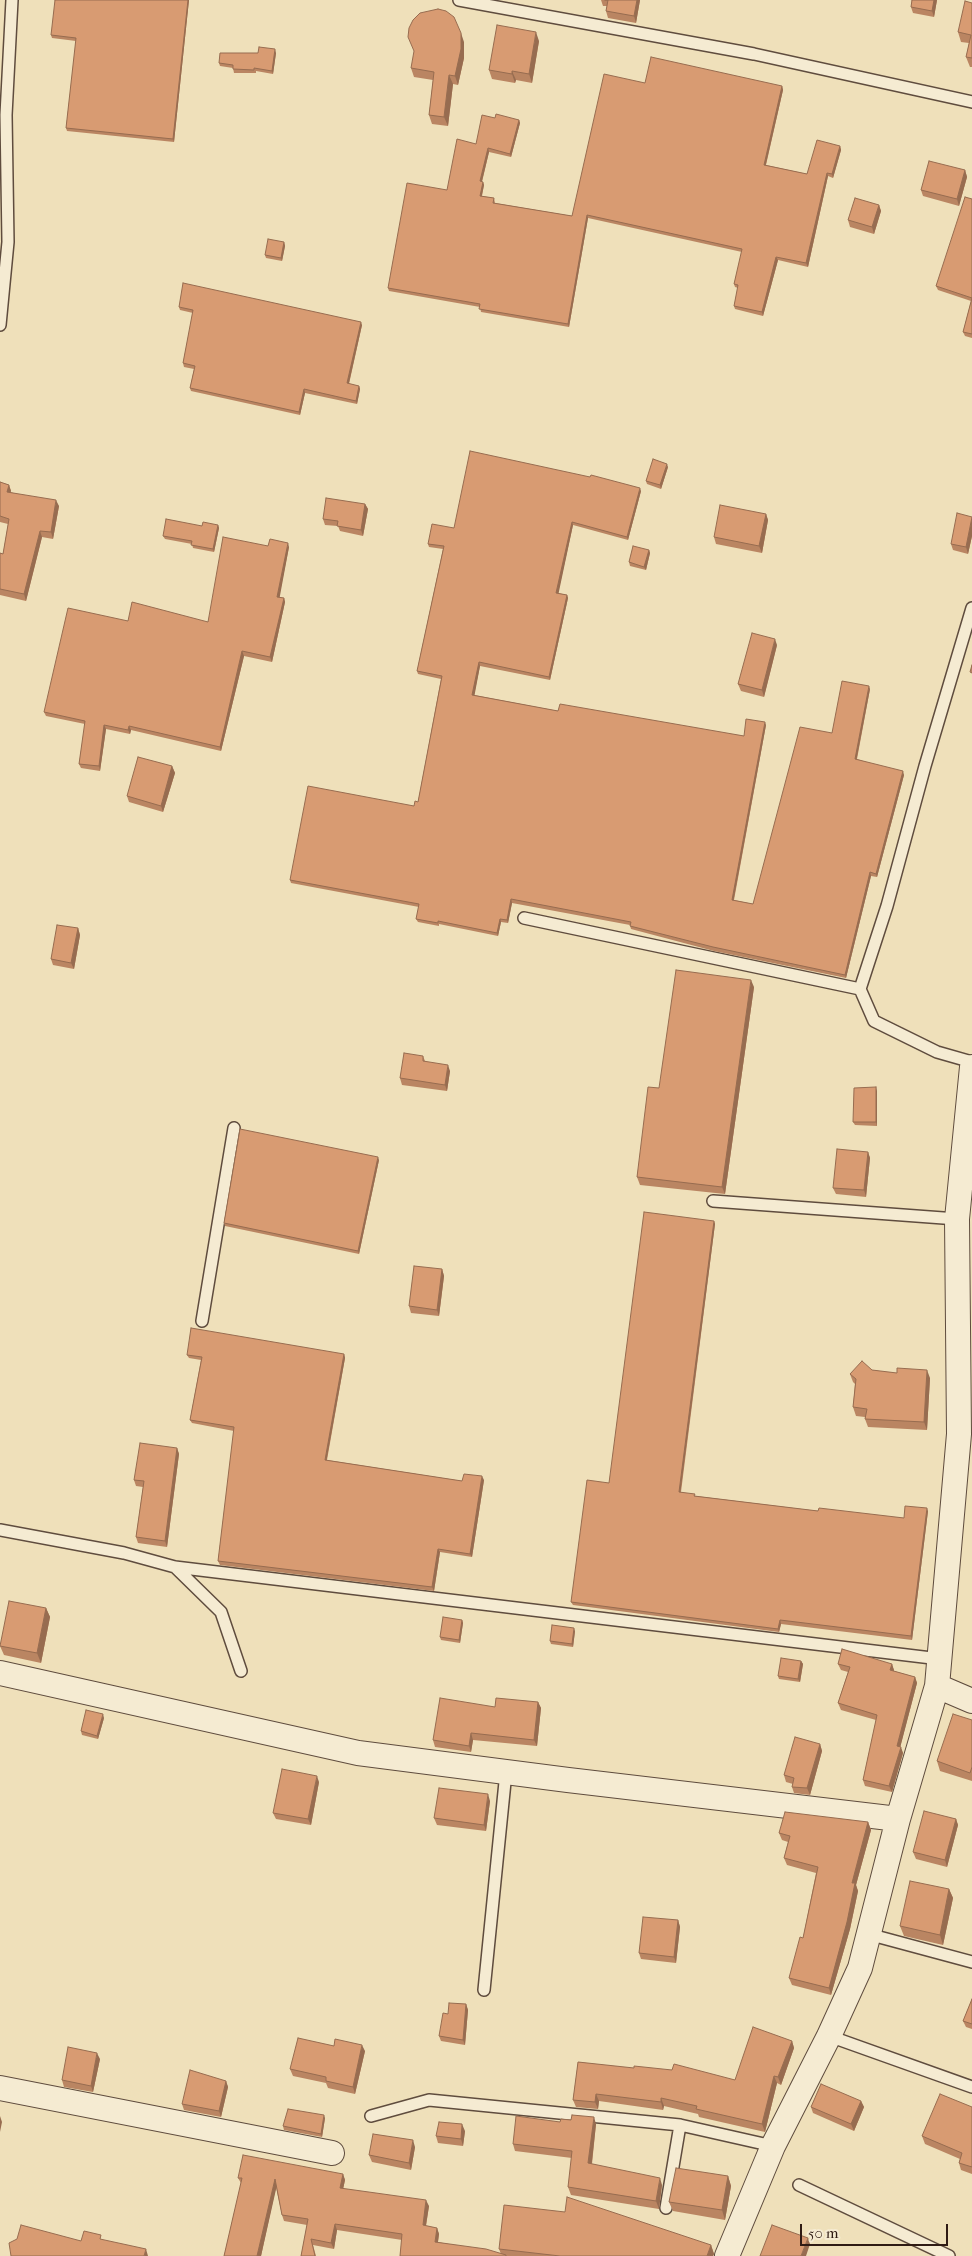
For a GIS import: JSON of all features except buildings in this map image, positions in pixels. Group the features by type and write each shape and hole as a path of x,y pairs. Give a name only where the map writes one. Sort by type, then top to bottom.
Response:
{"street":[{"path":"728,2256 773,2146 830,2036 860,1968 898,1819 937,1686 959,1434 957,1219 972,1067"},
{"path":"0,1673 358,1753 898,1819"},
{"path":"937,1686 972,1702"},
{"path":"0,2088 332,2153"}],"lane":[{"path":"0,326 8,242 6,115 12,0"},
{"path":"459,0 754,54 972,102"},
{"path":"972,608 925,766 887,906 860,989 874,1021 937,1052 972,1062"},
{"path":"524,918 860,989"},
{"path":"202,1321 234,1128"},
{"path":"713,1201 957,1219"},
{"path":"0,1530 124,1553 175,1567 940,1658"},
{"path":"175,1567 221,1612 241,1671"},
{"path":"484,1990 506,1772"},
{"path":"868,1934 972,1962"},
{"path":"830,2036 972,2087"},
{"path":"371,2116 429,2100 680,2125 773,2146"},
{"path":"666,2208 680,2125"},
{"path":"799,2185 949,2256"}]}
